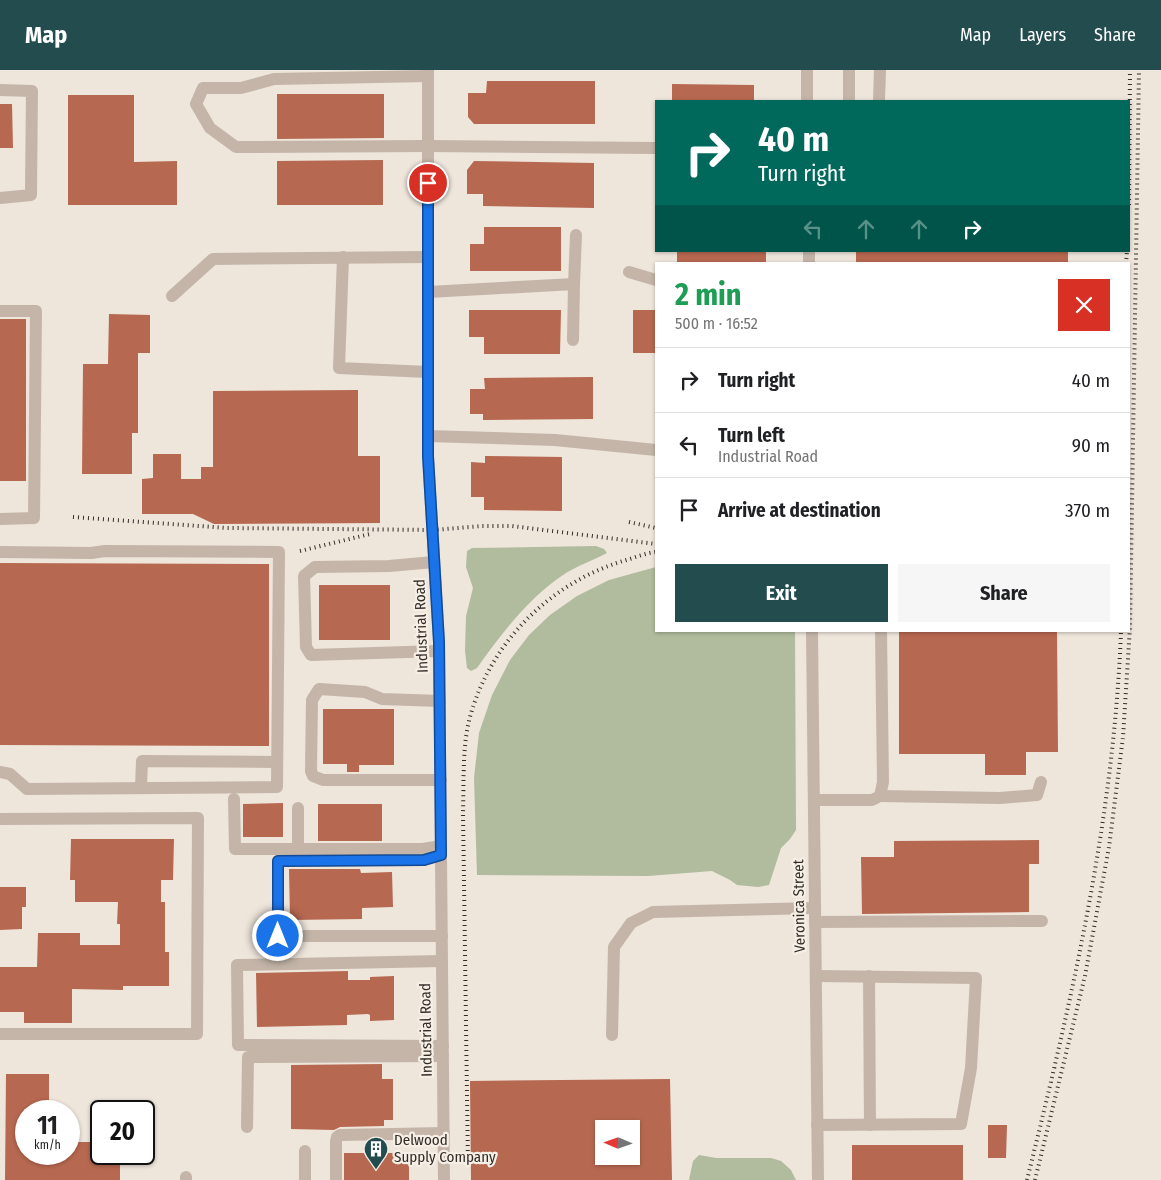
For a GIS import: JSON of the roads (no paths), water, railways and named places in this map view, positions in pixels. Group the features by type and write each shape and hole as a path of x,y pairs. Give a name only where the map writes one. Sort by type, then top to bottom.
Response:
{"street":[{"path":"807,100 808,70"},
{"path":"849,70 849,100"},
{"path":"879,100 880,70"},
{"path":"421,73 274,79 241,88 203,88 196,104 210,128 236,148 428,146 655,148"},
{"name":"Industrial Road","path":"421,73 428,146 428,436 439,651 444,1180"},
{"path":"0,90 32,91 30,195 0,198"},
{"path":"573,340 576,235"},
{"path":"172,296 212,258 428,256"},
{"path":"343,257 339,368 428,372"},
{"path":"629,272 655,280"},
{"path":"428,292 574,284"},
{"path":"0,311 36,311 34,518 0,519"},
{"path":"428,436 555,440 655,450"},
{"path":"0,552 279,552 277,787 27,789 10,774 0,772"},
{"path":"434,562 389,566 315,567 304,576 306,647 311,655 439,651"},
{"name":"Veronica Street","path":"812,632 818,1180"},
{"path":"880,796 883,782 881,632"},
{"path":"440,701 382,699 365,692 319,689 312,700 310,771 313,776 324,780 441,780"},
{"path":"141,788 142,761 277,762"},
{"path":"814,800 872,800 880,796 1000,798 1037,795 1041,782"},
{"path":"234,799 235,849 441,850"},
{"path":"298,808 298,849"},
{"path":"0,818 198,818 197,1034 0,1034"},
{"path":"441,850 424,860 278,861 278,936 442,936"},
{"path":"612,1035 614,947 631,924 653,912 815,908"},
{"path":"815,922 1042,921"},
{"path":"442,960 237,965 238,1045 443,1051"},
{"path":"816,976 976,978 971,1068 961,1124 817,1125"},
{"path":"869,976 870,1125"},
{"path":"247,1127 248,1057 443,1051"},
{"path":"336,1180 336,1141 340,1135 444,1133"},
{"path":"304,1180 305,1151"}],"railway":[{"path":"1130,70 1130,100"},
{"path":"1130,627 1139,70"},
{"path":"1126,262 1127,252"},
{"path":"73,517 227,528 433,530 482,526 512,526 655,544"},
{"path":"629,522 655,528"},
{"path":"300,551 370,534"},
{"path":"468,1166 463,812 465,752 470,717 479,690 492,664 508,641 548,601 571,584 596,571 655,552"},
{"path":"1027,1180 1075,976 1100,839 1117,701 1121,632"},
{"path":"1035,1180 1085,976 1109,847 1123,737 1130,632"}],"place":[{"name":"Delwood Supply Company","path":"376,1170"}]}
